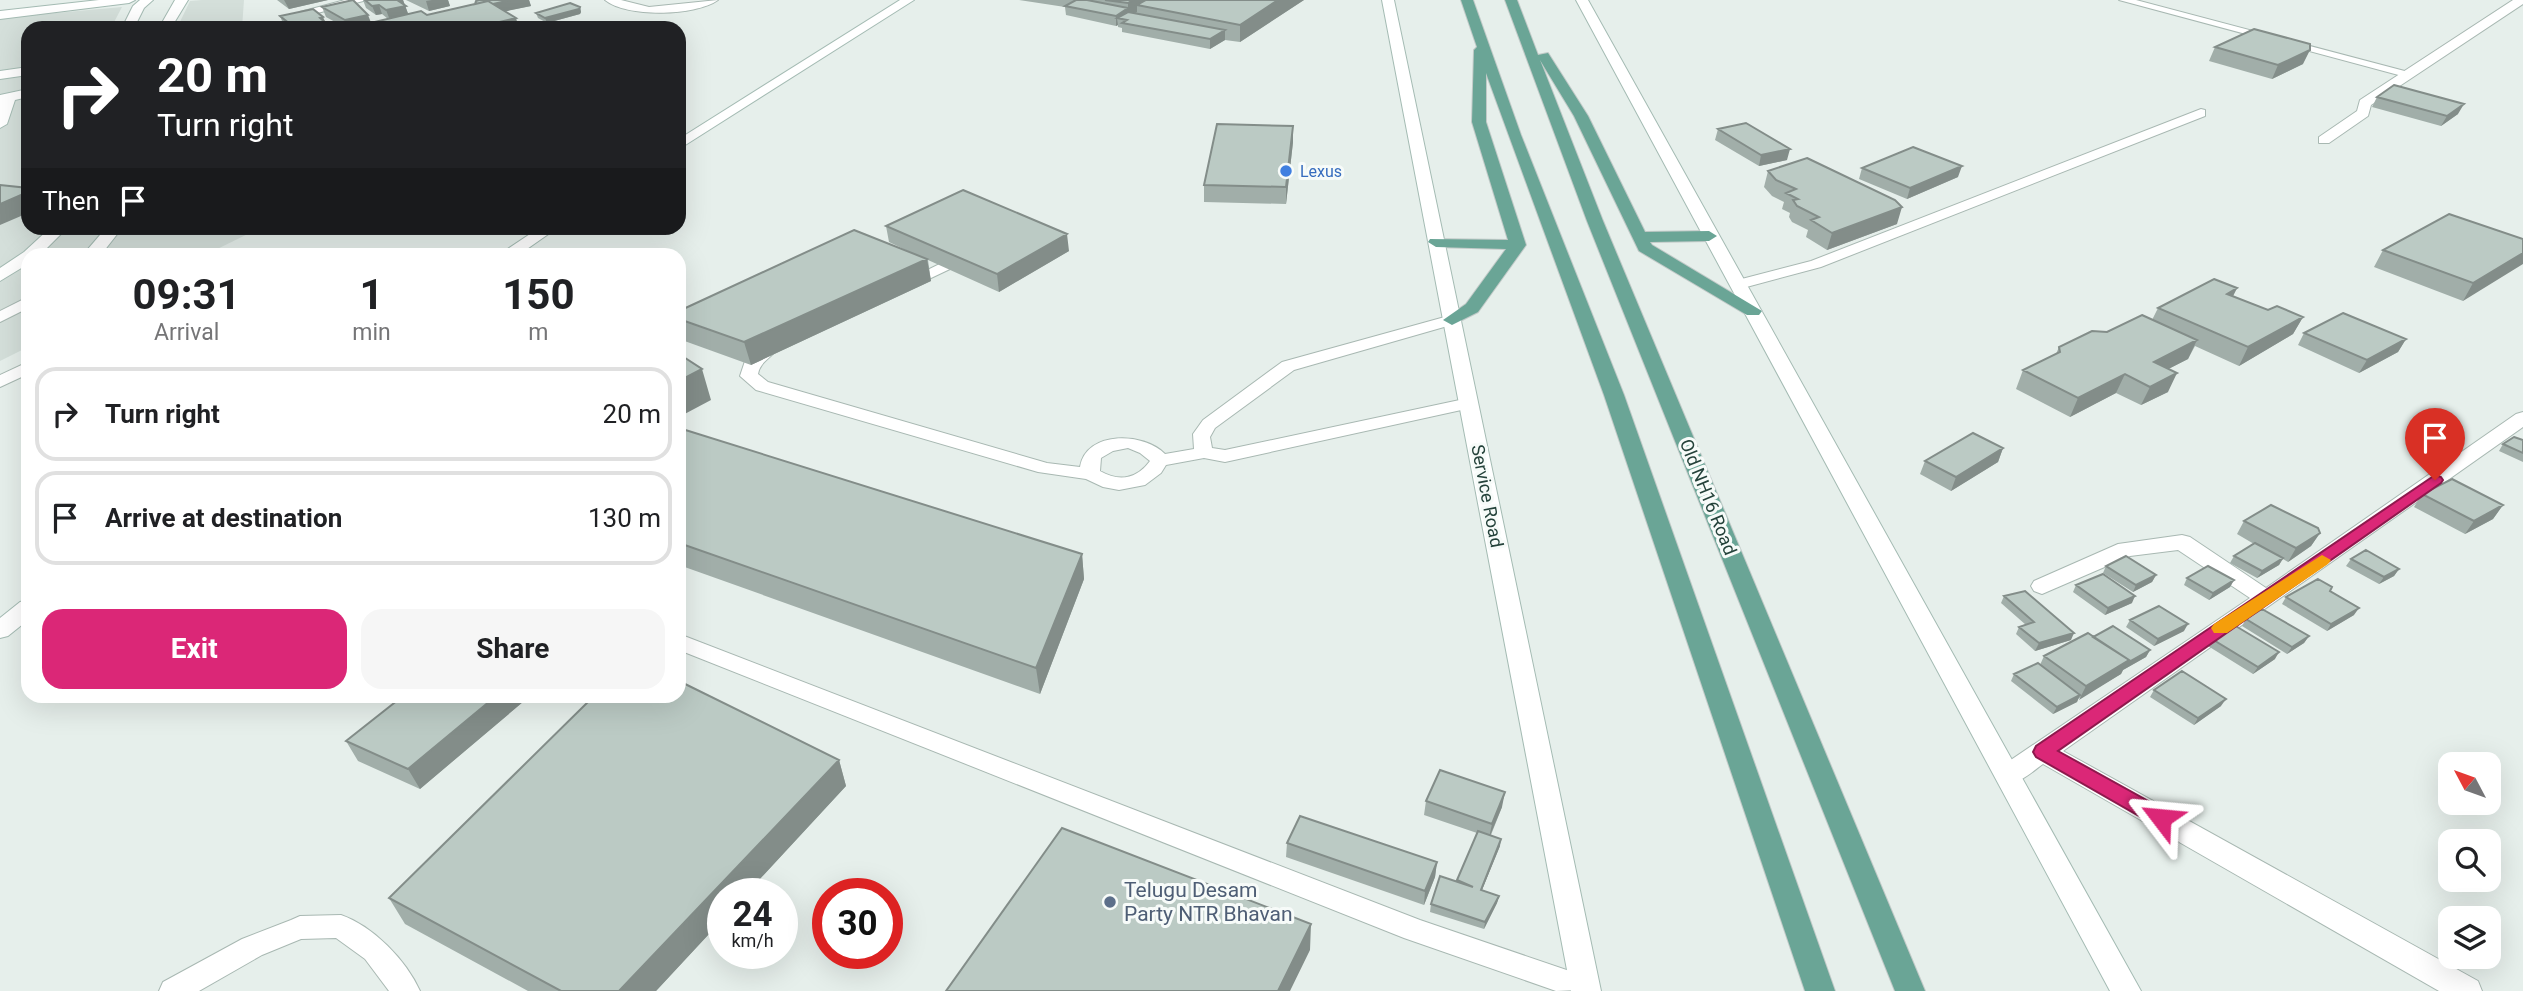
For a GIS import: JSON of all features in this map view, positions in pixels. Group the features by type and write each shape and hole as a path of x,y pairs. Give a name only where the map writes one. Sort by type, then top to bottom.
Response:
{"main road":[{"path":"1467,0 1514,135 1614,395 1820,991"},
{"path":"1515,8 1581,116 1645,248 1753,311"},
{"name":"Old NH16 Road","path":"1515,8 1595,221 1910,991"},
{"path":"1480,34 1479,121 1518,244"},
{"path":"1640,237 1709,236"},
{"path":"1436,242 1518,244"},
{"path":"1452,320 1472,308 1518,244"}],"street":[{"path":"0,5 36,0"},
{"path":"0,15 129,0"},
{"path":"132,21 139,6 147,0"},
{"path":"168,21 182,0"},
{"path":"306,12 361,0"},
{"path":"611,0 634,10 654,11 712,0"},
{"path":"686,141 908,0"},
{"name":"Service Road","path":"1388,0 1586,990"},
{"path":"1582,0 1709,236 1739,284 2126,991"},
{"path":"2324,140 2363,113 2365,103 2521,0"},
{"path":"0,75 21,72"},
{"path":"0,124 4,99 21,95"},
{"path":"37,248 51,235"},
{"path":"518,248 538,235"},
{"path":"0,276 21,261"},
{"path":"2008,775 2265,597 2304,573 2523,418"},
{"path":"2042,586 2126,549 2182,542 2265,597"},
{"path":"0,630 21,614"},
{"path":"2043,752 2467,991"}],"lane":[{"path":"2124,0 2410,74"},
{"path":"1739,284 1816,264 2201,113"},
{"path":"892,291 967,256"},
{"path":"2,315 21,306"},
{"path":"1204,452 1200,435 1209,424 1288,366 1318,354 1452,320"},
{"path":"779,345 767,350 751,365 749,376 762,386 1045,468 1091,474 1112,484 1127,484 1144,479 1154,471 1160,461 1204,452 1226,456 1469,403"},
{"path":"0,382 21,371"},
{"path":"1091,474 1088,467 1091,457 1114,444 1142,446 1160,461"},
{"path":"686,645 1414,930 1586,990"},
{"path":"173,991 252,947 300,928 341,926 375,951 406,991"}],"shaded area":[{"path":"244,0 242,21 180,21 190,1"},
{"path":"122,7 115,21 21,21 21,235 246,235 219,248 21,248 21,350 0,361 0,18"}],"building":[{"path":"353,0 368,15 345,20 322,7"},
{"path":"365,0 397,0 406,6 386,10 379,5 372,6"},
{"path":"479,0 511,0 475,4"},
{"path":"1076,0 1128,8 1116,16 1065,6"},
{"path":"1105,0 1133,0 1128,3"},
{"path":"1146,0 1278,0 1240,25 1137,5"},
{"path":"488,1 516,18 503,21 378,21 421,11 427,15"},
{"path":"570,3 580,7 579,9 545,18 536,13"},
{"path":"313,9 323,17 320,18 324,21 286,21 280,16"},
{"path":"1128,12 1225,30 1210,39 1122,23 1127,20 1117,18"},
{"path":"2254,29 2310,44 2310,50 2278,65 2215,47"},
{"path":"2394,85 2464,104 2447,116 2377,97"},
{"path":"1746,123 1790,149 1761,155 1718,129"},
{"path":"1217,124 1293,126 1286,187 1204,185"},
{"path":"1913,147 1962,166 1910,188 1862,168"},
{"path":"1807,158 1895,200 1902,207 1832,233 1811,220 1819,217 1797,206 1793,200 1798,199 1786,193 1796,189 1776,180 1768,171"},
{"path":"0,185 21,187 21,195 0,204"},
{"path":"963,190 1067,234 997,274 886,226"},
{"path":"2449,214 2523,239 2523,253 2473,283 2383,250"},
{"path":"854,230 927,259 744,342 686,321 686,308"},
{"path":"2214,279 2237,288 2227,294 2268,310 2277,306 2303,317 2248,347 2158,308"},
{"path":"2343,313 2406,339 2367,360 2304,333"},
{"path":"2142,315 2197,340 2154,362 2177,373 2150,387 2125,374 2078,398 2023,370 2060,352 2059,347 2092,331 2107,332"},
{"path":"686,359 702,369 686,377"},
{"path":"686,430 1082,554 1036,668 686,545"},
{"path":"1973,433 2003,448 1956,477 1925,461"},
{"path":"2514,437 2523,440 2523,453 2503,444"},
{"path":"2452,479 2503,505 2474,521 2422,494"},
{"path":"2271,505 2318,528 2320,533 2296,548 2244,521"},
{"path":"2255,543 2283,558 2262,571 2234,556"},
{"path":"2366,550 2399,569 2384,577 2351,559"},
{"path":"2126,556 2156,575 2136,585 2106,566"},
{"path":"2208,566 2234,580 2213,593 2187,578"},
{"path":"2103,574 2135,596 2108,608 2076,585"},
{"path":"2318,579 2332,587 2330,591 2359,608 2331,624 2286,597"},
{"path":"2025,591 2074,633 2039,643 2019,627 2034,622 2004,596"},
{"path":"2159,606 2188,624 2158,639 2130,620"},
{"path":"2262,609 2309,636 2292,647 2246,619"},
{"path":"2234,625 2279,652 2258,667 2212,639"},
{"path":"2113,626 2150,650 2127,663 2129,660 2093,637"},
{"path":"2088,633 2129,660 2086,686 2044,656"},
{"path":"2038,663 2080,695 2057,707 2014,674"},
{"path":"2182,671 2226,699 2198,718 2154,690"},
{"path":"686,684 839,760 727,878 707,878 707,899 619,991 561,991 389,898 587,703 686,703"},
{"path":"394,703 488,703 408,769 346,741"},
{"path":"1440,770 1505,792 1492,824 1426,801"},
{"path":"1300,816 1437,862 1425,891 1287,843"},
{"name":"Telugu Desam Party NTR Bhavan","path":"1062,828 1311,924 1278,991 946,991"},
{"path":"1478,831 1501,839 1481,890 1499,896 1485,922 1431,904 1440,876 1473,887 1457,880"}],"slow traffic":[{"path":"2220,628 2322,560"}],"place":[{"name":"Lexus","path":"1286,171"},
{"name":"Telugu Desam Party NTR Bhavan","path":"1110,902"}],"route":[{"path":"2161,818 2043,752 2435,480"}]}
